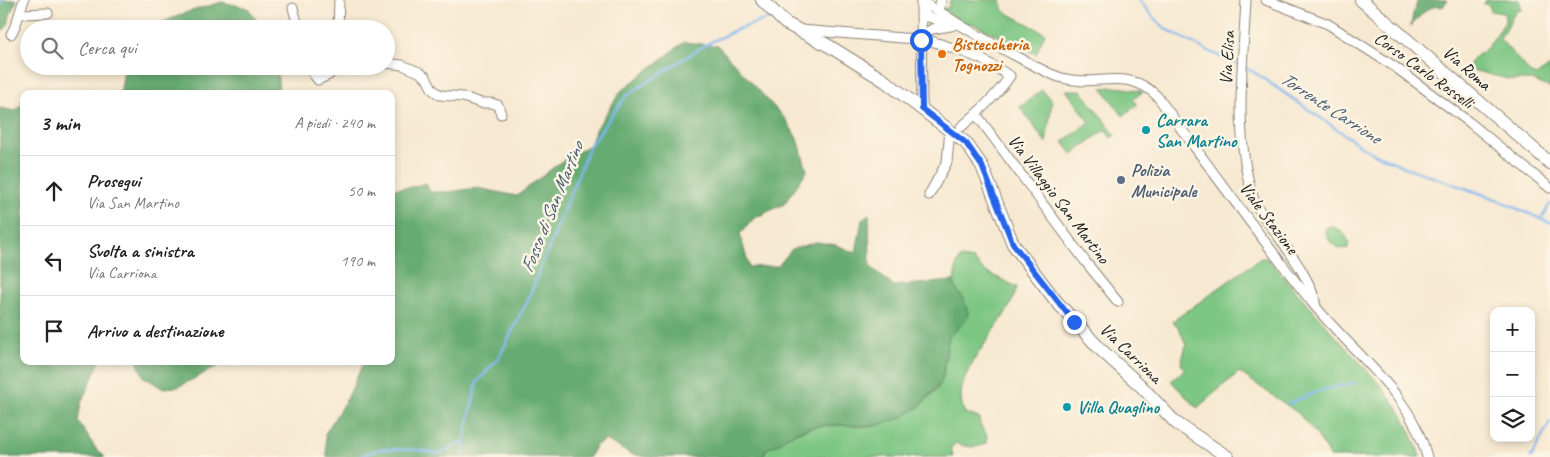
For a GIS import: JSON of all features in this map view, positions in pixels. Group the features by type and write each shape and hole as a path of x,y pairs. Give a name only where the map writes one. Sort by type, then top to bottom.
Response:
{"main road":[{"name":"Via Carriona","path":"762,0 785,24 829,46 885,82 922,109 956,129 982,166 1013,244 1074,322 1100,349 1141,386 1176,423 1228,457"},
{"name":"Via Roma","path":"1361,0 1550,163"}],"street":[{"path":"10,34 20,14 20,8 24,0"},
{"path":"338,20 339,0"},
{"path":"939,11 941,0"},
{"name":"Via Elisa","path":"1246,0 1241,110 1244,156 1254,202 1284,244 1313,290 1316,307"},
{"name":"Corso Carlo Rosselli","path":"1266,0 1328,24 1395,67 1469,122 1550,188"},
{"path":"921,3 939,11 961,27"},
{"path":"921,3 928,17 961,27"},
{"path":"921,3 922,109"},
{"path":"293,8 296,20"},
{"path":"20,14 48,12"},
{"path":"921,38 932,29 947,26 961,27"},
{"path":"936,42 938,35 947,26"},
{"name":"Viale Stazione","path":"961,27 1063,79 1129,80 1143,84 1151,89 1316,307 1392,390 1411,417 1425,446 1427,457"},
{"path":"797,30 921,38 981,59 1010,76 1002,89 976,114 956,129 947,162 929,195"},
{"path":"395,64 419,72 426,78 433,90 440,95 463,97 481,103 491,102 498,105 501,114"},
{"path":"314,75 318,80 327,75"},
{"name":"Via Villaggio San Martino","path":"976,114 1085,261 1118,302"}],"green space":[{"path":"0,0 17,0 11,12 8,25 0,34"},
{"path":"950,0 1001,0 1003,9 1007,13 1045,33 1036,54 1025,48 1017,49 1012,43 974,24 961,23 943,9 949,7"},
{"path":"1418,0 1447,0 1443,7 1438,6 1429,9 1411,26"},
{"path":"1486,0 1519,0 1522,10 1517,9 1500,39 1531,74 1536,76 1550,66 1550,88 1532,80 1512,80 1468,69 1472,60 1488,47 1505,22 1503,13 1491,11 1489,5 1484,4"},
{"path":"222,2 248,8 256,20 168,20"},
{"path":"684,42 718,46 786,120 799,142 807,171 784,204 753,219 740,234 749,267 778,266 792,249 817,242 836,245 856,253 862,220 869,214 870,266 893,286 954,281 955,288 964,299 968,314 965,321 949,337 941,383 920,406 901,418 875,426 829,425 807,428 786,437 780,443 766,449 763,457 647,457 631,454 606,440 596,445 589,457 327,457 325,434 350,393 362,365 395,365 395,189 426,183 430,192 448,192 477,188 517,196 559,163 590,145 596,129 621,91"},
{"path":"123,75 278,75 279,90 121,90"},
{"path":"1112,87 1143,92 1133,99 1137,105 1123,116 1102,88"},
{"path":"1042,90 1052,101 1046,143 1020,107"},
{"path":"1066,90 1081,90 1115,135 1111,138 1105,130 1072,154 1063,142 1090,122"},
{"path":"20,106 20,365 98,365 81,403 78,421 96,449 105,457 0,457 0,108 15,111"},
{"path":"1331,226 1344,234 1348,240 1348,248 1340,248 1332,244 1326,232 1326,228"},
{"path":"960,258 974,260 984,271 1017,287 1012,302 971,366 964,382 961,398 965,413 979,418 980,425 987,435 986,443 971,447 956,443 951,447 953,457 763,457 766,449 780,443 786,437 814,426 844,425 867,427 901,418 920,406 937,389 943,376 949,337 965,321 964,299 955,288 954,281"},
{"path":"1261,258 1267,258 1375,379 1397,407 1414,439 1420,457 1330,457 1317,435 1298,413 1239,372 1197,408 1171,381 1185,369 1181,364 1186,345 1180,330 1173,321"},
{"path":"139,365 220,365 178,387 162,388 144,377"}],"waterway":[{"path":"0,4 3,0"},
{"name":"Torrente Carrione","path":"1139,0 1166,29 1254,72 1367,150 1405,167 1496,199 1550,223"},
{"name":"Fosso di San Martino","path":"464,457 464,442 477,382 498,359 527,302 590,145 626,96 705,45 736,30 770,18"},
{"path":"1542,218 1550,204"},
{"path":"1288,404 1318,391 1355,383"},
{"name":"Torrente Carrione","path":"1531,457 1550,422"},
{"path":"358,457 380,449 418,450 438,454 464,442"}],"place":[{"name":"Bisteccheria Tognozzi","path":"942,54"},
{"name":"Carrara San Martino","path":"1146,130"},
{"name":"Polizia Municipale","path":"1121,180"},
{"name":"Villa Quaglino","path":"1067,407"}],"route":[{"path":"921,40 922,109 966,143 982,166 1013,244 1074,322"}]}
